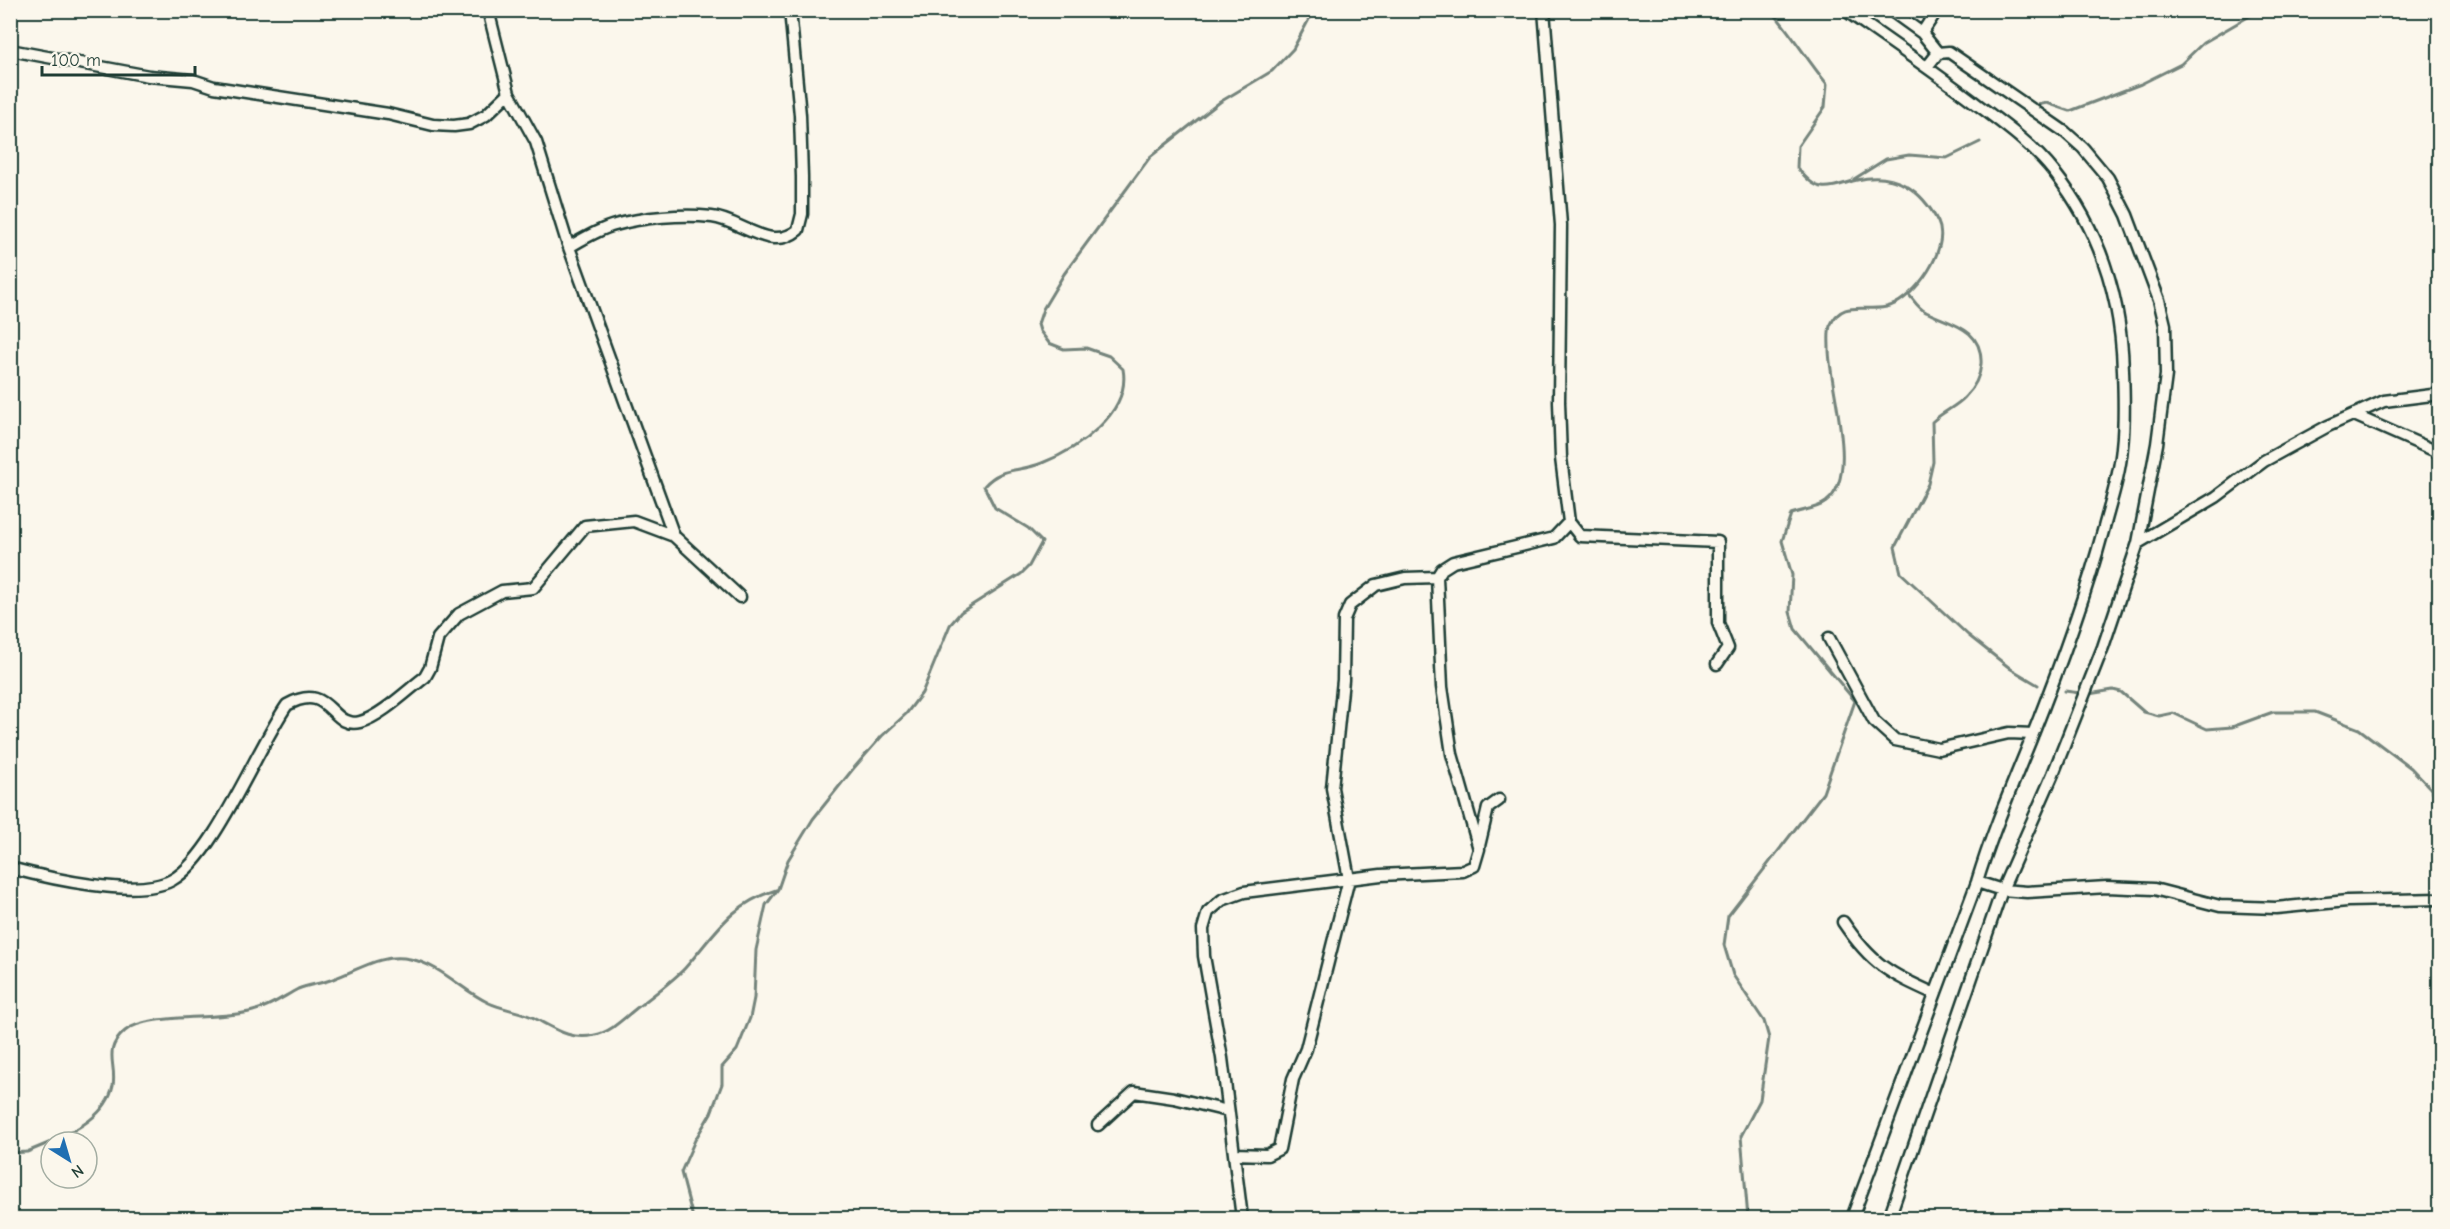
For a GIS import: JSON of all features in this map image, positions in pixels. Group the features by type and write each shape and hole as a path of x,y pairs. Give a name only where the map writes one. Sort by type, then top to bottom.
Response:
{"street":[{"path":"488,10 509,93 536,142 569,247 674,536"},
{"path":"569,247 614,225 678,218 712,217 728,221 767,238 780,239 798,230 802,214 801,136 790,10"},
{"path":"1544,10 1561,225 1559,402 1561,458 1569,522 1580,536 1718,542 1718,623 1728,648 1717,664"},
{"path":"1845,10 1927,67 2027,143 2053,171 2082,210 2096,239 2116,296 2122,348 2122,449 2099,545 2080,609 2033,734 1993,830 1977,882 1852,1218"},
{"path":"1890,10 1922,33 1938,53"},
{"path":"1922,33 1937,10"},
{"path":"10,50 149,76 193,80 214,87 388,114 433,125 470,124 495,109 509,93"},
{"path":"1889,1218 2002,890 2053,774 2103,647 2138,543 2164,402 2165,325 2151,276 2127,215 2102,170 2065,132 1949,51 1938,53 1927,67"},
{"path":"2138,543 2216,497 2264,461 2328,426 2384,401 2439,394"},
{"path":"2354,416 2439,453"},
{"path":"10,868 106,887 150,887 171,881 186,870 204,848 287,705 301,697 316,699 345,722 358,723 371,718 425,677 430,669 438,638 459,614 501,591 533,588 585,526 634,521 674,536 740,597"},
{"path":"1479,849 1449,738 1442,687 1437,577 1442,569 1453,562 1554,538 1569,522"},
{"path":"1234,1154 1267,1155 1279,1149 1293,1079 1306,1049 1349,879 1332,788 1343,680 1344,619 1350,604 1376,585 1404,578 1437,577"},
{"path":"1829,638 1874,721 1895,740 1939,749 2009,733 2033,734"},
{"path":"1242,1218 1222,1058 1203,956 1203,929 1208,912 1222,900 1244,892 1349,879 1463,871 1474,866 1488,808 1498,800"},
{"path":"1977,882 2002,890 2028,892 2107,887 2154,889 2220,906 2276,908 2396,899 2439,899"},
{"path":"1843,922 1870,959 1890,973 1935,994"},
{"path":"1098,1125 1134,1092 1228,1110"}],"waterway":[{"path":"693,1218 681,1172 695,1140 711,1113 722,1084 722,1067 737,1050 750,1018 754,998 756,950 766,905 778,889 788,860 813,819 853,769 882,736 906,714 922,693 950,625 961,612 1021,574 1029,566 1042,542 1028,528 995,508 984,486 997,475 1042,463 1071,449 1099,427 1119,400 1123,385 1123,369 1109,356 1086,348 1064,349 1049,343 1038,324 1043,309 1064,274 1150,157 1220,102 1272,71 1293,49 1314,10"},
{"path":"1748,1218 1741,1136 1760,1100 1769,1038 1764,1021 1733,975 1724,945 1728,916 1823,793 1855,701 1795,629 1790,612 1792,575 1782,541 1791,514 1826,502 1836,490 1841,472 1841,430 1830,365 1830,326 1835,317 1848,309 1890,306 1910,293 1920,283 1935,258 1940,245 1941,233 1938,222 1924,201 1915,192 1895,181 1871,178 1822,187 1812,182 1797,168 1798,146 1825,107 1827,84 1771,10"},
{"path":"2032,106 2047,103 2070,111 2141,84 2181,64 2203,43 2260,10"},
{"path":"1854,179 1886,159 1909,155 1947,158 1980,142"},
{"path":"1910,296 1923,311 1954,324 1971,335 1977,342 1981,364 1978,378 1968,394 1932,422 1933,462 1928,484 1895,547 1901,573 1968,635 2011,669 2038,685"},
{"path":"2089,694 2113,690 2121,692 2144,712 2159,716 2173,713 2207,729 2232,727 2273,712 2315,712 2359,729 2411,768 2432,790 2440,806"},
{"path":"2065,691 2080,693"},
{"path":"74,1130 97,1113 110,1096 114,1078 112,1057 114,1045 125,1031 135,1025 166,1019 222,1016 253,1011 302,987 329,981 380,960 399,958 421,962 489,1003 531,1016 564,1033 579,1036 595,1035 615,1026 674,978 735,912 760,896 776,890"},
{"path":"10,1153 27,1152 39,1147"}]}
